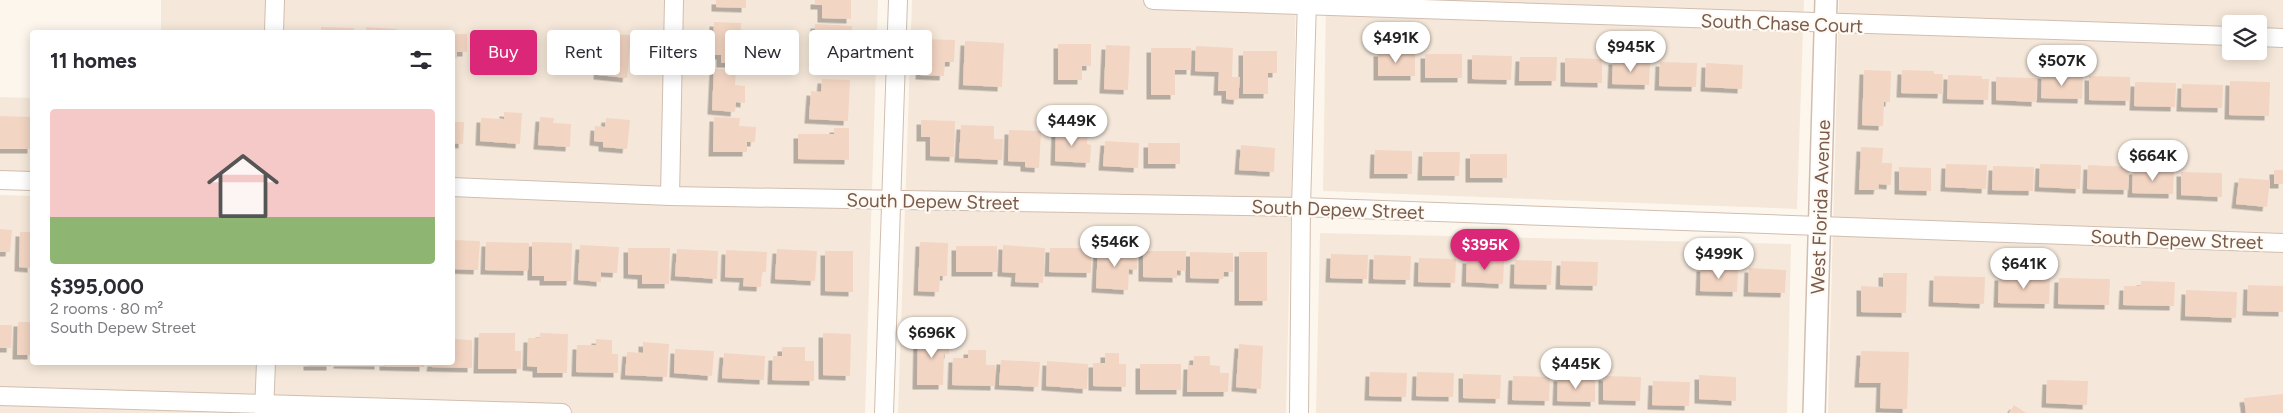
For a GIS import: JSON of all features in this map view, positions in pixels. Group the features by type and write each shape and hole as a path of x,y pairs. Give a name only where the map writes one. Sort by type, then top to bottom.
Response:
{"street":[{"path":"274,30 275,0"},
{"path":"670,196 674,0"},
{"path":"884,413 898,0"},
{"name":"South Chase Court","path":"1153,0 1307,3 1825,24 2222,36"},
{"name":"West Florida Avenue","path":"1814,413 1826,0"},
{"path":"1300,413 1301,208 1307,3"},
{"path":"2267,37 2283,38"},
{"path":"0,180 30,181"},
{"name":"South Depew Street","path":"455,187 670,196 1301,208 2283,243"},
{"path":"264,408 266,365"},
{"path":"0,396 264,408 562,413"}],"shaded area":[{"path":"161,0 878,0 877,30 809,30 809,75 876,75 865,413 0,413 0,195 30,196 30,365 455,365 455,30 161,30"},
{"path":"912,0 1296,0 1286,413 898,413 909,75 932,75 932,30 911,30"},
{"path":"1326,0 1804,0 1797,209 1323,191"},
{"path":"1839,0 2283,0 2283,413 1828,413"},
{"path":"0,97 30,98 30,174 0,173"},
{"path":"1320,233 1791,244 1787,413 1316,413"}],"building":[{"path":"716,0 746,0 746,8 716,7"},
{"path":"815,0 851,0 851,19 822,18 822,5 815,5"},
{"path":"714,22 741,23 741,30 725,30 725,63 721,63 721,55 715,55"},
{"path":"815,24 852,26 852,30 815,30"},
{"path":"321,27 354,28 354,30 321,30"},
{"path":"366,27 397,29 397,30 366,30"},
{"path":"455,34 467,34 467,52 457,52 457,58 455,58"},
{"path":"620,34 630,35 627,78 598,75 620,75"},
{"path":"932,39 955,40 954,62 945,62 944,76 920,75 932,75"},
{"path":"965,41 1004,43 1002,87 963,85"},
{"path":"1058,44 1091,44 1091,66 1082,66 1082,80 1058,80"},
{"path":"1106,45 1130,46 1128,90 1104,89"},
{"path":"1196,46 1233,48 1232,77 1240,77 1238,100 1226,99 1226,91 1218,91 1219,72 1195,71"},
{"path":"1151,48 1191,48 1191,70 1175,70 1175,95 1151,95"},
{"path":"1243,51 1277,51 1277,73 1268,73 1268,94 1243,94"},
{"path":"1378,52 1415,53 1415,76 1378,76"},
{"path":"1425,54 1462,54 1462,78 1425,78"},
{"path":"1472,55 1512,56 1511,80 1472,79"},
{"path":"1520,57 1557,57 1556,81 1519,81"},
{"path":"1565,58 1602,59 1602,83 1565,82"},
{"path":"1613,60 1650,61 1649,85 1612,84"},
{"path":"1660,62 1697,63 1696,87 1659,86"},
{"path":"1706,63 1743,65 1742,89 1705,87"},
{"path":"715,69 725,70 725,75 736,75 735,85 745,86 745,103 736,102 735,112 712,110"},
{"path":"1864,70 1891,71 1890,102 1884,102 1883,126 1862,125"},
{"path":"1902,70 1934,71 1934,74 1943,74 1942,94 1901,93"},
{"path":"2042,74 2083,76 2082,99 2041,98"},
{"path":"1948,75 1982,76 1982,79 1989,79 1988,100 1947,99"},
{"path":"2089,76 2130,77 2130,101 2089,100"},
{"path":"1996,77 2037,78 2036,102 1996,100"},
{"path":"822,79 850,80 848,121 809,119 811,91 821,92"},
{"path":"2230,81 2270,82 2269,116 2229,115"},
{"path":"2135,82 2176,83 2175,107 2134,106"},
{"path":"2182,84 2223,85 2222,108 2181,107"},
{"path":"504,112 522,113 520,144 480,141 481,118 504,119"},
{"path":"0,116 30,117 30,149 0,149"},
{"path":"540,117 554,118 553,123 571,124 570,147 538,145"},
{"path":"714,117 740,118 739,126 756,127 755,142 747,142 747,152 713,152"},
{"path":"606,118 630,120 627,149 603,147 603,142 594,141 595,126 605,127"},
{"path":"921,120 955,121 954,157 930,156 930,137 921,137"},
{"path":"455,122 464,122 463,144 455,143"},
{"path":"961,125 994,126 994,139 1003,139 1002,160 959,158"},
{"path":"834,128 849,128 849,160 798,159 798,134 834,134"},
{"path":"1009,130 1041,131 1039,168 1025,167 1025,162 1008,161"},
{"path":"1056,130 1088,131 1087,144 1091,145 1090,163 1055,161"},
{"path":"1105,141 1139,143 1138,168 1103,166"},
{"path":"1148,143 1180,143 1180,164 1148,164"},
{"path":"1241,145 1275,148 1274,172 1239,170"},
{"path":"1861,147 1883,148 1882,163 1892,163 1891,185 1879,184 1878,190 1859,190"},
{"path":"1375,150 1412,151 1412,174 1374,174"},
{"path":"1423,152 1460,152 1459,176 1422,176"},
{"path":"1470,154 1507,154 1507,178 1470,178"},
{"path":"1946,164 1987,165 1986,189 1945,187"},
{"path":"2040,164 2081,165 2080,189 2039,187"},
{"path":"2088,165 2129,167 2128,190 2087,189"},
{"path":"1993,166 2034,167 2033,191 1992,190"},
{"path":"1899,167 1931,168 1931,191 1899,190"},
{"path":"2133,170 2174,171 2173,194 2132,193"},
{"path":"2274,170 2283,170 2283,184 2274,184"},
{"path":"2181,172 2222,173 2222,197 2181,195"},
{"path":"2239,178 2270,180 2267,207 2236,204"},
{"path":"0,229 12,230 10,252 0,252"},
{"path":"20,232 30,232 30,268 19,267"},
{"path":"455,240 480,241 478,270 455,269"},
{"path":"486,242 529,243 528,271 485,270"},
{"path":"532,242 572,243 571,281 544,281 544,276 532,276"},
{"path":"920,242 948,243 947,276 940,276 939,292 918,291"},
{"path":"580,245 619,247 617,273 601,272 601,282 578,280"},
{"path":"1003,245 1045,248 1043,283 1015,282 1016,273 1002,272"},
{"path":"956,246 997,246 997,272 956,272"},
{"path":"628,248 670,248 669,284 642,284 642,275 628,274"},
{"path":"1050,248 1091,248 1091,273 1049,272"},
{"path":"1098,248 1138,250 1137,270 1129,269 1128,290 1096,288"},
{"path":"677,249 718,251 717,279 675,276"},
{"path":"777,249 817,251 815,281 775,279"},
{"path":"726,250 767,252 766,272 762,272 761,287 743,286 744,278 725,277"},
{"path":"825,251 853,251 853,292 825,291"},
{"path":"1143,251 1186,251 1185,271 1177,270 1177,278 1143,277"},
{"path":"1190,252 1233,253 1233,272 1224,272 1223,279 1190,278"},
{"path":"1239,252 1267,252 1267,301 1239,301"},
{"path":"1331,254 1368,255 1367,279 1330,278"},
{"path":"1374,255 1411,256 1410,280 1373,279"},
{"path":"1419,258 1456,259 1455,283 1418,282"},
{"path":"1467,259 1504,260 1503,284 1466,282"},
{"path":"1515,260 1552,261 1551,285 1514,284"},
{"path":"1561,261 1598,262 1597,286 1560,285"},
{"path":"1701,267 1738,268 1737,292 1700,291"},
{"path":"1749,268 1786,270 1785,293 1748,292"},
{"path":"1883,273 1907,273 1906,313 1861,312 1861,286 1883,287"},
{"path":"1934,276 1985,277 1984,304 1933,302"},
{"path":"1999,276 2050,278 2049,304 1998,303"},
{"path":"2059,278 2110,279 2109,305 2058,304"},
{"path":"2141,281 2175,282 2174,306 2123,305 2124,286 2141,286"},
{"path":"2248,285 2283,286 2283,312 2247,311"},
{"path":"2186,290 2237,292 2236,318 2185,316"},
{"path":"18,322 30,322 30,355 17,355"},
{"path":"0,325 12,325 11,348 0,348"},
{"path":"479,333 515,333 515,351 521,351 521,369 478,369"},
{"path":"540,333 568,334 567,373 537,373 537,367 527,366 528,338 540,338"},
{"path":"823,333 851,334 850,376 823,375"},
{"path":"918,335 949,336 949,354 944,354 943,385 917,385"},
{"path":"455,339 472,340 472,368 431,367 431,365 455,365"},
{"path":"596,339 612,340 612,354 618,354 618,373 576,372 577,345 596,345"},
{"path":"643,342 669,344 667,377 625,375 627,352 643,353"},
{"path":"1239,344 1263,346 1261,389 1236,387"},
{"path":"782,347 805,347 805,361 814,361 814,381 772,380 773,356 782,356"},
{"path":"675,349 714,351 712,376 674,373"},
{"path":"968,350 986,350 986,365 995,365 995,386 952,385 953,358 968,358"},
{"path":"1861,351 1909,352 1907,409 1880,408 1881,383 1859,383"},
{"path":"724,353 765,356 764,380 722,378"},
{"path":"1105,353 1119,353 1119,364 1126,364 1126,387 1093,386 1093,363 1105,363"},
{"path":"1194,356 1210,356 1210,365 1220,366 1220,373 1229,373 1228,392 1187,392 1188,365 1193,365"},
{"path":"1001,360 1040,362 1038,387 999,385"},
{"path":"1047,361 1088,364 1087,389 1046,386"},
{"path":"1140,364 1181,364 1181,390 1140,390"},
{"path":"308,365 331,365 331,366"},
{"path":"424,365 424,367 384,366"},
{"path":"1370,372 1407,373 1406,397 1369,396"},
{"path":"1417,372 1454,373 1453,397 1416,396"},
{"path":"1463,374 1501,375 1500,399 1463,398"},
{"path":"1699,375 1736,377 1736,401 1699,399"},
{"path":"1513,376 1550,377 1549,401 1512,400"},
{"path":"1603,376 1641,377 1640,401 1603,400"},
{"path":"1558,377 1595,378 1595,402 1557,401"},
{"path":"2047,380 2088,381 2087,405 2046,403"},
{"path":"1653,381 1690,382 1689,406 1652,405"},
{"path":"2283,394 2283,413 2246,413 2244,398"},
{"path":"2014,405 2026,413 2009,413"}]}
